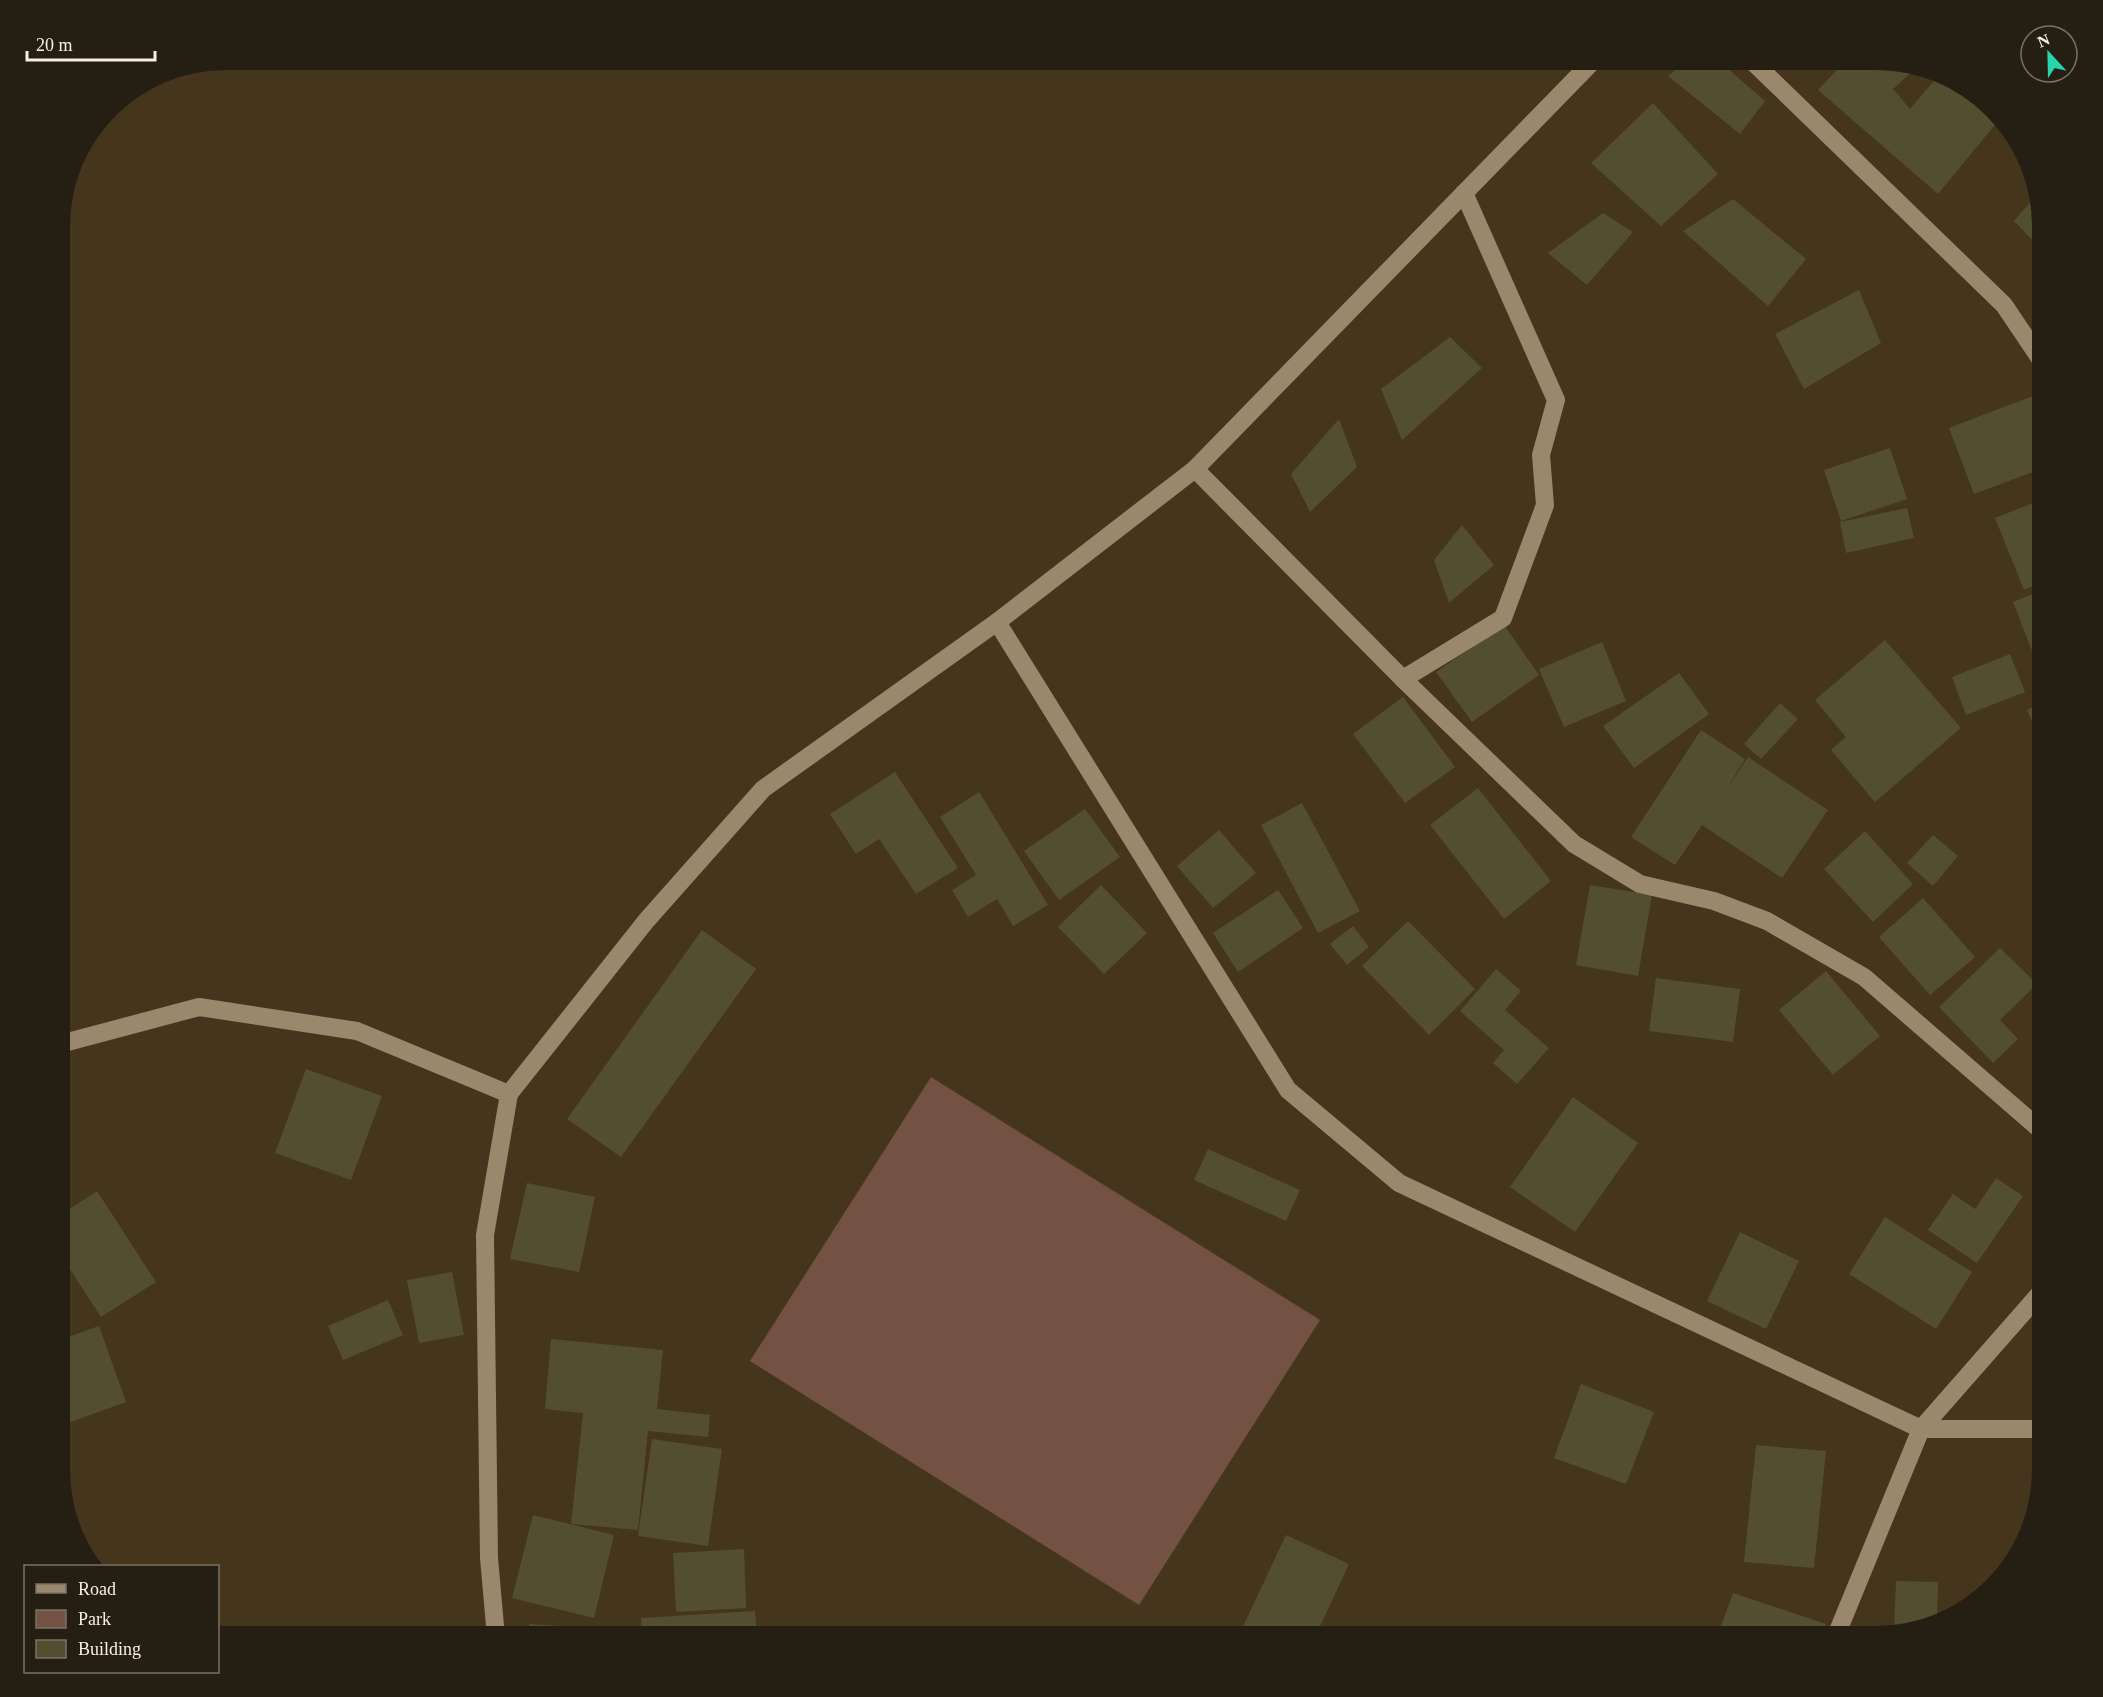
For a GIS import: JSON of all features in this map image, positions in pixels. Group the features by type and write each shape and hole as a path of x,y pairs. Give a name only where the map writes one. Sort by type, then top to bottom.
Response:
{"street":[{"path":"495,1626 489,1558 485,1235 509,1094 646,921 763,789 997,622 1195,469 1583,71"},
{"path":"1762,71 2004,305 2032,347"},
{"path":"1403,679 1503,618 1545,505 1541,455 1556,400 1464,193"},
{"path":"1195,469 1403,679 1574,844 1640,884 1714,901 1767,921 1864,977 2032,1122"},
{"path":"997,622 1288,1090 1399,1182 1921,1429 2032,1430"},
{"path":"71,1041 199,1007 357,1031 509,1094"},
{"path":"1840,1626 1921,1429 2032,1303"}],"green space":[{"path":"931,1077 1320,1320 1139,1605 750,1361"}],"building":[{"path":"1674,71 1731,71 1765,101 1740,134 1668,76"},
{"path":"1836,71 1907,73 1910,74 1893,89 1910,109 1934,81 1955,91 1979,109 1995,125 1938,194 1818,90"},
{"path":"1653,103 1718,174 1661,226 1591,163"},
{"path":"1733,199 1806,259 1768,306 1683,231"},
{"path":"2030,202 2032,240 2014,221"},
{"path":"1603,213 1633,232 1587,285 1548,253"},
{"path":"1859,290 1881,343 1804,389 1775,334"},
{"path":"1450,337 1482,368 1402,440 1381,389"},
{"path":"2032,396 2032,472 1974,494 1949,428"},
{"path":"1339,419 1357,467 1310,512 1291,474"},
{"path":"1890,448 1907,499 1841,521 1824,470"},
{"path":"2032,503 2032,587 2024,590 1995,518"},
{"path":"1907,508 1914,538 1846,553 1840,522"},
{"path":"1462,525 1494,565 1449,603 1434,560"},
{"path":"2032,594 2032,651 2013,602"},
{"path":"1504,625 1539,675 1472,722 1436,672"},
{"path":"1885,640 1961,728 1875,802 1831,750 1846,737 1815,700"},
{"path":"1602,642 1626,701 1564,727 1539,669"},
{"path":"2010,654 2025,692 1966,715 1952,677"},
{"path":"1679,673 1709,714 1634,768 1603,726"},
{"path":"1403,697 1455,767 1405,803 1353,734"},
{"path":"1780,703 1798,719 1761,759 1744,744"},
{"path":"2032,708 2032,721 2027,710"},
{"path":"1701,730 1745,759 1725,792 1748,757 1828,810 1782,878 1702,825 1675,865 1631,837"},
{"path":"895,772 958,868 916,894 879,839 856,854 830,814"},
{"path":"1478,788 1551,881 1504,919 1430,825"},
{"path":"979,792 1048,905 1013,926 997,899 968,917 952,890 976,875 940,817"},
{"path":"1302,803 1360,911 1318,933 1261,825"},
{"path":"1085,809 1120,857 1059,900 1024,851"},
{"path":"1219,830 1256,873 1213,908 1177,866"},
{"path":"1865,831 1913,884 1873,922 1824,869"},
{"path":"1933,835 1958,856 1933,886 1907,863"},
{"path":"1101,885 1147,933 1104,974 1058,927"},
{"path":"1590,885 1652,895 1638,976 1576,965"},
{"path":"1278,890 1303,928 1238,972 1213,933"},
{"path":"1923,898 1975,957 1930,995 1879,937"},
{"path":"1408,921 1475,989 1429,1035 1362,966"},
{"path":"1353,926 1369,947 1347,965 1330,944"},
{"path":"702,930 756,969 621,1157 567,1119"},
{"path":"2000,948 2032,979 2032,989 2000,1020 2018,1039 1993,1063 1939,1007"},
{"path":"1496,969 1521,991 1505,1010 1549,1048 1517,1084 1493,1063 1504,1050 1460,1011"},
{"path":"1826,971 1880,1036 1833,1075 1779,1010"},
{"path":"1656,978 1740,989 1733,1042 1649,1031"},
{"path":"306,1069 382,1096 351,1180 275,1153"},
{"path":"1573,1097 1638,1143 1575,1232 1510,1187"},
{"path":"1208,1149 1300,1190 1286,1221 1194,1180"},
{"path":"1996,1178 2023,1196 1977,1263 1928,1230 1953,1194 1975,1209"},
{"path":"527,1183 595,1197 579,1272 510,1259"},
{"path":"97,1191 156,1282 101,1317 71,1271 71,1208"},
{"path":"1885,1217 1972,1272 1936,1329 1849,1274"},
{"path":"1740,1232 1799,1261 1766,1329 1707,1301"},
{"path":"452,1272 464,1335 419,1343 407,1280"},
{"path":"388,1300 403,1335 343,1360 328,1326"},
{"path":"99,1326 126,1402 71,1422 71,1336"},
{"path":"551,1339 663,1350 657,1409 710,1415 708,1437 648,1431 638,1530 571,1524 583,1413 545,1409"},
{"path":"1581,1384 1654,1412 1626,1484 1554,1458"},
{"path":"652,1439 722,1449 708,1546 638,1536"},
{"path":"1756,1445 1826,1451 1814,1568 1744,1562"},
{"path":"533,1515 614,1535 594,1618 512,1598"},
{"path":"1286,1535 1349,1564 1320,1626 1243,1626"},
{"path":"744,1549 746,1608 676,1612 673,1553"},
{"path":"1896,1581 1938,1582 1937,1614 1907,1624 1894,1625"},
{"path":"1733,1593 1826,1624 1825,1626 1721,1626"},
{"path":"755,1611 756,1626 641,1626 641,1618"},
{"path":"529,1624 561,1626 529,1626"}]}
